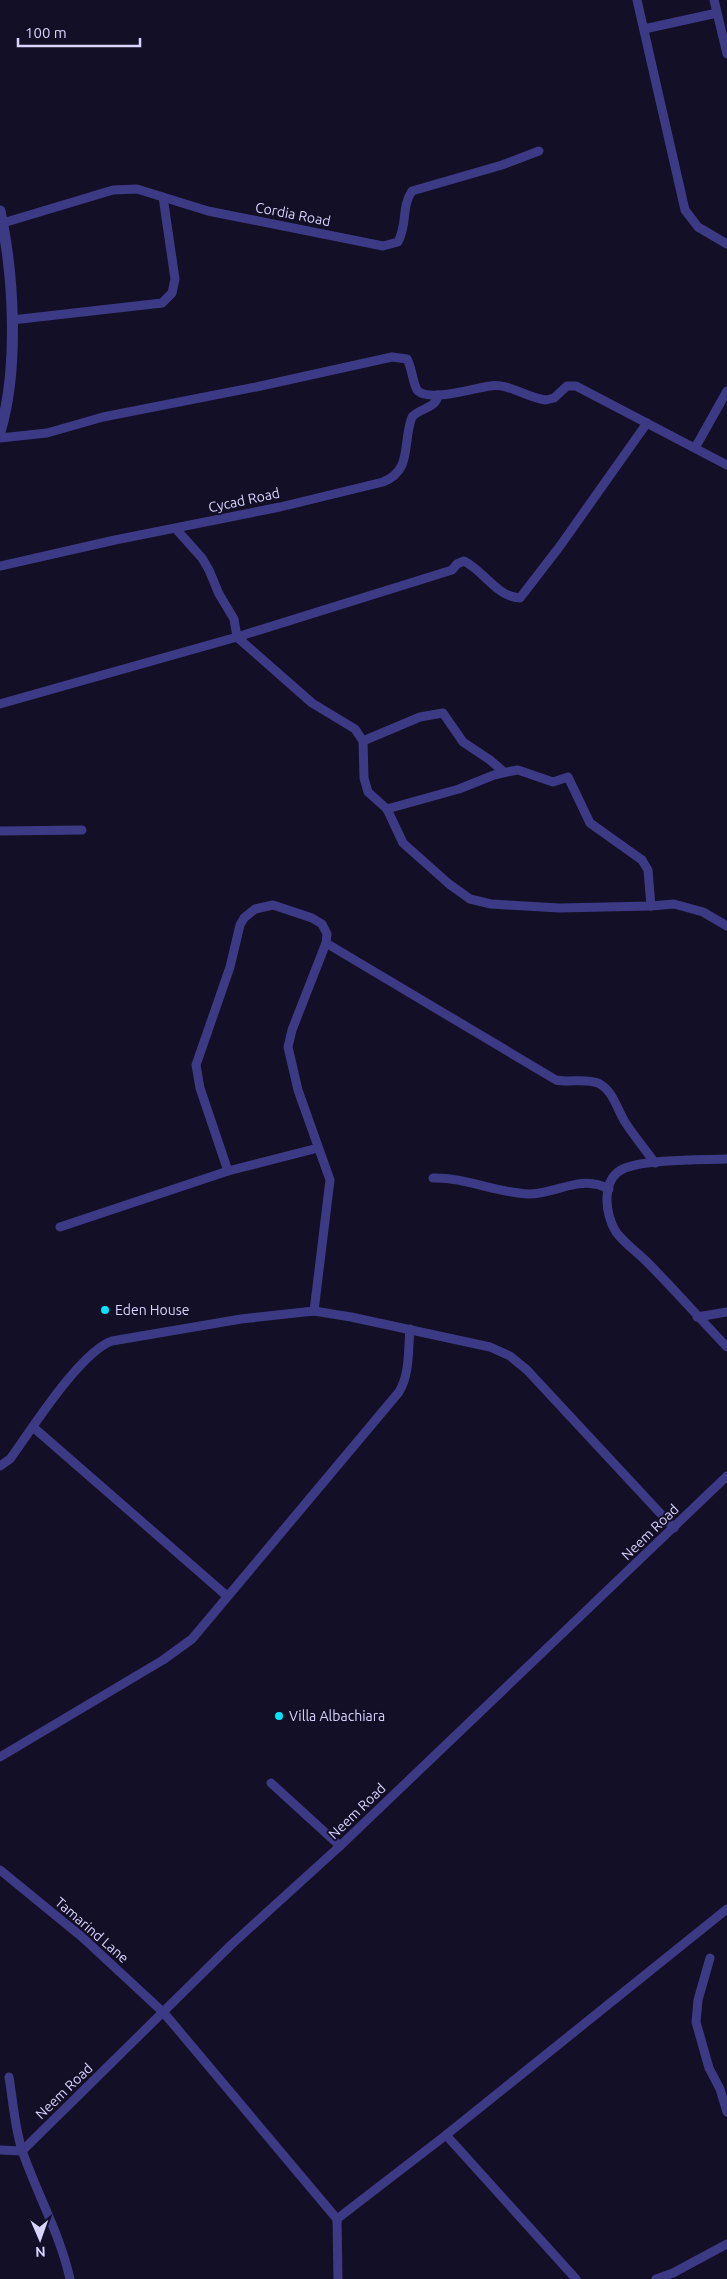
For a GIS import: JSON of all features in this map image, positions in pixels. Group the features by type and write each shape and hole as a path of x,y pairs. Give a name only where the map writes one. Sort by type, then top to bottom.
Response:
{"street":[{"path":"637,0 685,210 698,227 727,244"},
{"path":"714,0 727,54"},
{"path":"644,30 717,13"},
{"name":"Cordia Road","path":"3,224 113,190 137,190 208,211 383,246 398,242 404,230 406,201 412,191 502,165 539,151"},
{"path":"12,320 162,303 172,293 175,279 164,197"},
{"path":"0,211 12,285 12,320 7,395 0,432"},
{"path":"0,438 48,433 103,417 256,387 392,357 407,359 412,368 418,391 425,394 438,395 498,385 546,400 554,398 567,386 571,385 582,388 727,465"},
{"path":"694,448 727,390"},
{"name":"Cycad Road","path":"0,566 280,506 392,478 401,470 412,417 434,404 438,400 438,395"},
{"path":"0,704 237,637 452,570 457,564 464,561 506,596 520,598 560,546 647,423"},
{"path":"176,528 202,558 209,570 219,594 234,619 237,637 312,703 355,729 363,741 364,778 368,792 388,808 403,843 449,884 470,898 491,904 558,908 684,905 703,912 727,926"},
{"path":"363,741 420,717 443,713 463,742 504,772"},
{"path":"388,808 459,789 504,772 518,770 553,782 568,777 590,823 642,860 648,870 651,906"},
{"path":"0,831 82,830"},
{"path":"228,1171 200,1088 196,1065 230,967 240,924 255,909 273,905 312,918 322,924 327,934 326,943 292,1030 288,1047 298,1090 330,1184 314,1311"},
{"path":"326,943 556,1080 564,1082 578,1080 599,1084 608,1090 625,1122 655,1163"},
{"path":"60,1227 228,1171 318,1148"},
{"path":"727,1159 655,1163 624,1168 612,1180 609,1189 608,1212 617,1234 647,1262 727,1347"},
{"path":"432,1178 452,1179 487,1188 526,1194 549,1192 582,1184 594,1184 609,1189"},
{"path":"0,1466 10,1458 81,1363 102,1344 241,1319 314,1311 410,1329 502,1351 519,1362 674,1528"},
{"path":"697,1317 727,1312"},
{"path":"0,1757 177,1650 192,1639 399,1392 404,1384 407,1373 410,1329"},
{"path":"33,1427 227,1596"},
{"name":"Neem Road","path":"22,2151 231,1945 340,1846 674,1528 726,1482"},
{"path":"271,1783 340,1846"},
{"name":"Tamarind Lane","path":"0,1870 82,1937 164,2012 337,2219"},
{"path":"338,2279 337,2219 446,2135 727,1910"},
{"path":"710,1958 698,2000 696,2022 709,2068 720,2089 727,2112"},
{"path":"9,2077 22,2151 54,2224 70,2279"},
{"path":"446,2135 576,2279"},
{"path":"0,2150 22,2151"},
{"path":"656,2279 727,2244"}],"place":[{"name":"Eden House","path":"105,1310"},
{"name":"Villa Albachiara","path":"279,1716"}]}
